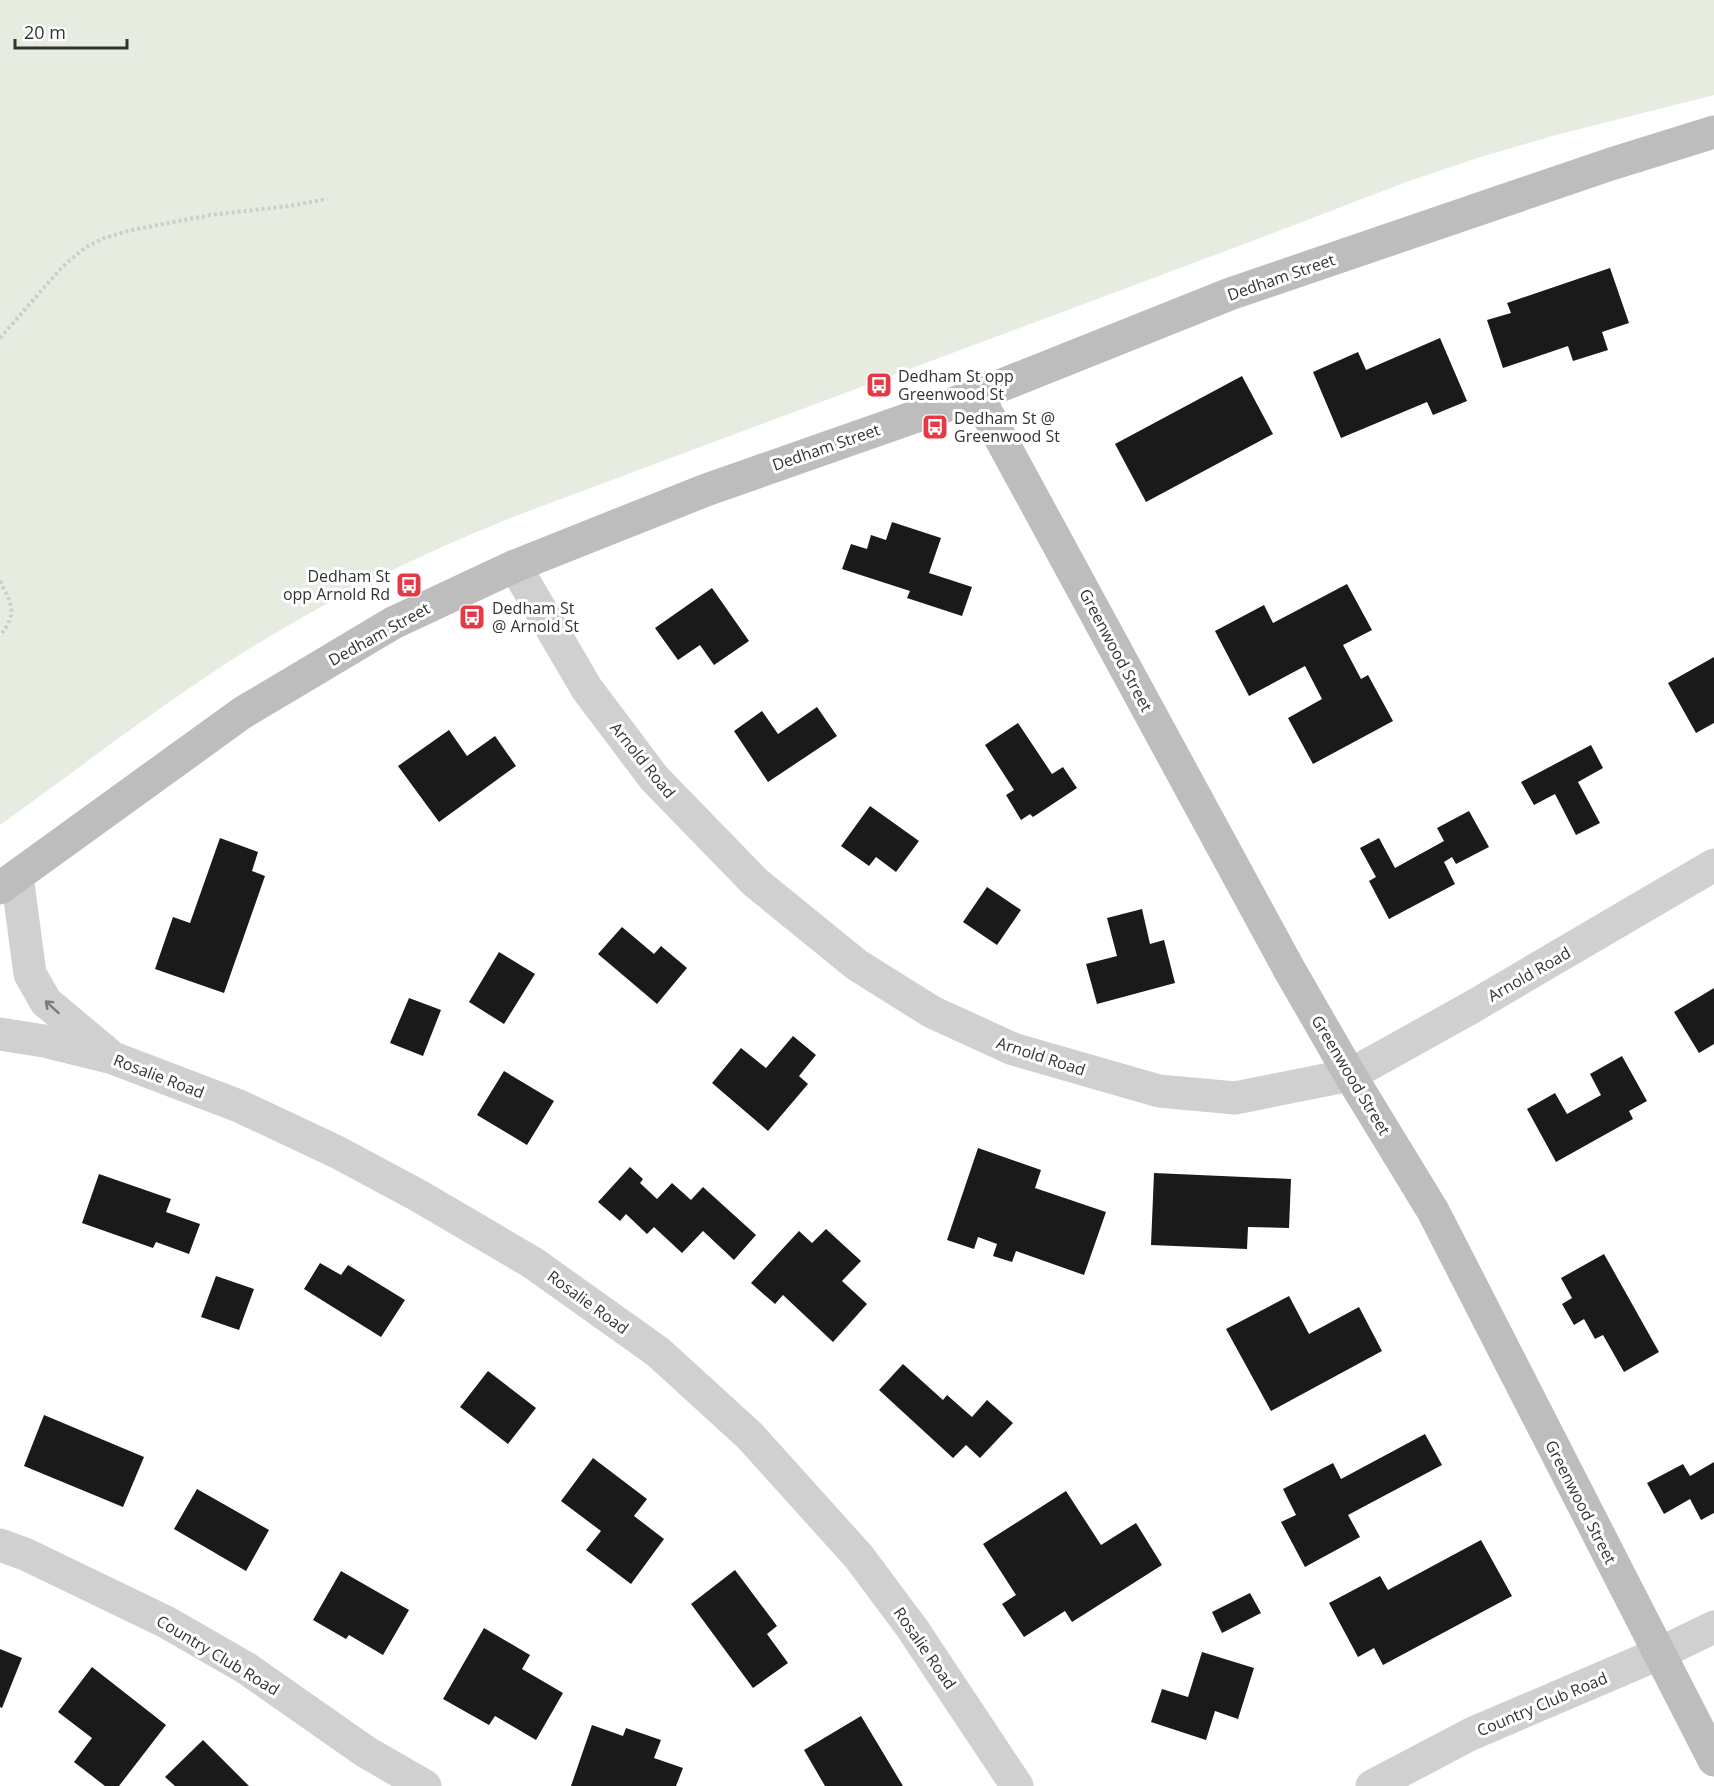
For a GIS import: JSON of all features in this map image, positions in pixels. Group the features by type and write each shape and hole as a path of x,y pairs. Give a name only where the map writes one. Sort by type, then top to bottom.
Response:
{"main road":[{"name":"Dedham Street","path":"8,882 242,713 393,623 515,566 706,489 977,395 1230,294 1611,164 1714,132"},
{"name":"Greenwood Street","path":"977,395 1288,969 1433,1211 1714,1760"}],"street":[{"name":"Arnold Road","path":"515,566 587,689 654,778 755,882 857,965 932,1012 1013,1049 1159,1091 1235,1098 1350,1075 1472,1007 1714,865"},
{"path":"8,882 20,914 30,974 46,1002 113,1058"},
{"name":"Rosalie Road","path":"0,1034 44,1041 113,1058 239,1106 337,1152 419,1196 534,1263 658,1352 750,1437 859,1557 912,1628 1017,1786"},
{"name":"Country Club Road","path":"0,1545 25,1554 166,1622 246,1668 366,1752 424,1786"},
{"name":"Country Club Road","path":"1372,1786 1471,1734 1658,1654 1714,1627"},
{"path":"366,1752 395,1786"}],"path":[{"path":"0,338 62,267 86,247 104,238 132,230 210,215 327,199"},
{"path":"0,581 13,614 8,626 0,636"}],"shaded area":[{"path":"0,0 1714,0 1714,95 1556,135 1477,158 1401,184 484,529 417,558 288,625 159,709 0,825"}],"building":[{"path":"1610,268 1629,323 1602,332 1608,350 1573,361 1568,346 1503,368 1487,320 1511,313 1507,303"},
{"path":"1440,338 1467,401 1433,415 1427,402 1341,438 1313,372 1358,352 1366,370"},
{"path":"1242,376 1273,434 1146,502 1115,444"},
{"path":"892,522 941,538 929,573 972,587 962,616 907,598 910,591 842,569 851,544 867,549 871,535 886,540"},
{"path":"1347,584 1372,630 1343,645 1361,679 1368,675 1393,721 1313,764 1288,718 1322,699 1305,666 1249,696 1215,631 1264,605 1273,623"},
{"path":"712,588 749,641 714,665 700,645 678,660 655,628"},
{"path":"1714,657 1714,723 1696,733 1668,683"},
{"path":"817,707 837,736 768,782 734,731 762,711 778,734"},
{"path":"1018,723 1052,774 1063,767 1077,788 1033,817 1030,814 1021,820 1006,795 1014,790 985,745"},
{"path":"449,730 467,756 495,736 516,766 439,822 398,766"},
{"path":"1591,745 1603,768 1578,782 1600,823 1576,835 1555,794 1534,805 1521,782"},
{"path":"870,806 919,841 896,872 876,857 869,866 841,846"},
{"path":"1469,811 1489,847 1456,864 1452,857 1444,862 1455,884 1389,919 1369,881 1376,877 1360,848 1379,838 1395,868 1444,841 1437,828"},
{"path":"220,838 258,852 252,871 265,876 224,993 155,969 173,917 190,923"},
{"path":"987,887 1021,910 997,945 963,922"},
{"path":"1142,909 1150,944 1164,940 1175,983 1097,1004 1086,964 1117,956 1107,918"},
{"path":"622,927 654,954 661,946 687,968 657,1004 598,954"},
{"path":"499,952 535,974 504,1024 469,1002"},
{"path":"1714,988 1714,1044 1699,1053 1674,1012"},
{"path":"409,998 441,1010 423,1056 390,1043"},
{"path":"793,1036 816,1055 799,1076 808,1084 768,1131 712,1083 741,1048 766,1068"},
{"path":"1622,1056 1647,1101 1629,1111 1633,1119 1556,1162 1527,1109 1555,1093 1567,1114 1601,1095 1590,1074"},
{"path":"504,1071 554,1101 527,1145 477,1115"},
{"path":"978,1148 1041,1170 1035,1188 1106,1212 1084,1275 1016,1251 1012,1262 993,1256 997,1244 978,1237 974,1249 947,1240"},
{"path":"630,1167 643,1179 640,1183 657,1199 672,1183 691,1200 703,1187 756,1235 734,1260 703,1231 682,1253 654,1227 647,1234 626,1214 620,1221 598,1202"},
{"path":"1154,1173 1291,1179 1289,1228 1248,1227 1247,1249 1151,1245"},
{"path":"99,1174 171,1199 166,1212 200,1224 189,1254 156,1242 153,1248 82,1223"},
{"path":"826,1229 861,1261 842,1281 867,1304 833,1342 783,1295 775,1304 751,1283 799,1231 812,1243"},
{"path":"1604,1254 1659,1352 1624,1372 1603,1335 1595,1339 1584,1319 1574,1325 1562,1304 1572,1298 1561,1278"},
{"path":"320,1263 341,1275 348,1265 405,1300 381,1337 304,1289"},
{"path":"216,1276 254,1289 239,1330 201,1317"},
{"path":"1289,1296 1309,1334 1359,1307 1382,1351 1271,1411 1226,1329"},
{"path":"903,1364 943,1400 947,1395 972,1417 987,1400 1013,1423 980,1458 966,1445 953,1458 879,1390"},
{"path":"488,1371 536,1408 508,1444 460,1407"},
{"path":"44,1415 144,1457 123,1507 24,1466"},
{"path":"1425,1434 1442,1465 1348,1515 1360,1537 1305,1567 1281,1522 1296,1515 1283,1489 1333,1463 1341,1479"},
{"path":"593,1458 647,1499 634,1516 664,1539 631,1584 586,1550 601,1531 561,1501"},
{"path":"1714,1462 1714,1513 1701,1520 1690,1499 1664,1514 1647,1483 1683,1464 1690,1476"},
{"path":"197,1489 269,1530 246,1571 174,1529"},
{"path":"1066,1491 1101,1545 1136,1523 1162,1565 1072,1622 1065,1611 1024,1637 1002,1604 1016,1595 983,1544"},
{"path":"1481,1540 1512,1596 1383,1665 1374,1648 1358,1657 1329,1603 1380,1576 1388,1590"},
{"path":"735,1570 777,1626 767,1634 788,1663 753,1688 691,1604"},
{"path":"341,1571 409,1610 383,1655 349,1635 346,1639 313,1620"},
{"path":"1250,1593 1261,1613 1222,1633 1212,1612"},
{"path":"484,1628 530,1655 522,1669 563,1693 536,1740 495,1716 489,1725 443,1699"},
{"path":"0,1649 22,1658 2,1708 0,1707"},
{"path":"1202,1652 1254,1668 1238,1719 1215,1711 1206,1740 1151,1722 1162,1689 1188,1697"},
{"path":"92,1667 166,1725 119,1786 105,1786 74,1762 92,1738 58,1712"},
{"path":"861,1716 903,1786 825,1786 804,1750"},
{"path":"592,1725 623,1736 626,1728 661,1740 654,1758 683,1768 676,1786 571,1786"},
{"path":"203,1740 249,1786 175,1786 165,1777"}],"place":[{"name":"Dedham St opp Greenwood St","path":"879,385"},
{"name":"Dedham St @ Greenwood St","path":"935,427"},
{"name":"Dedham St opp Arnold Rd","path":"409,585"},
{"name":"Dedham St @ Arnold St","path":"472,617"}]}
